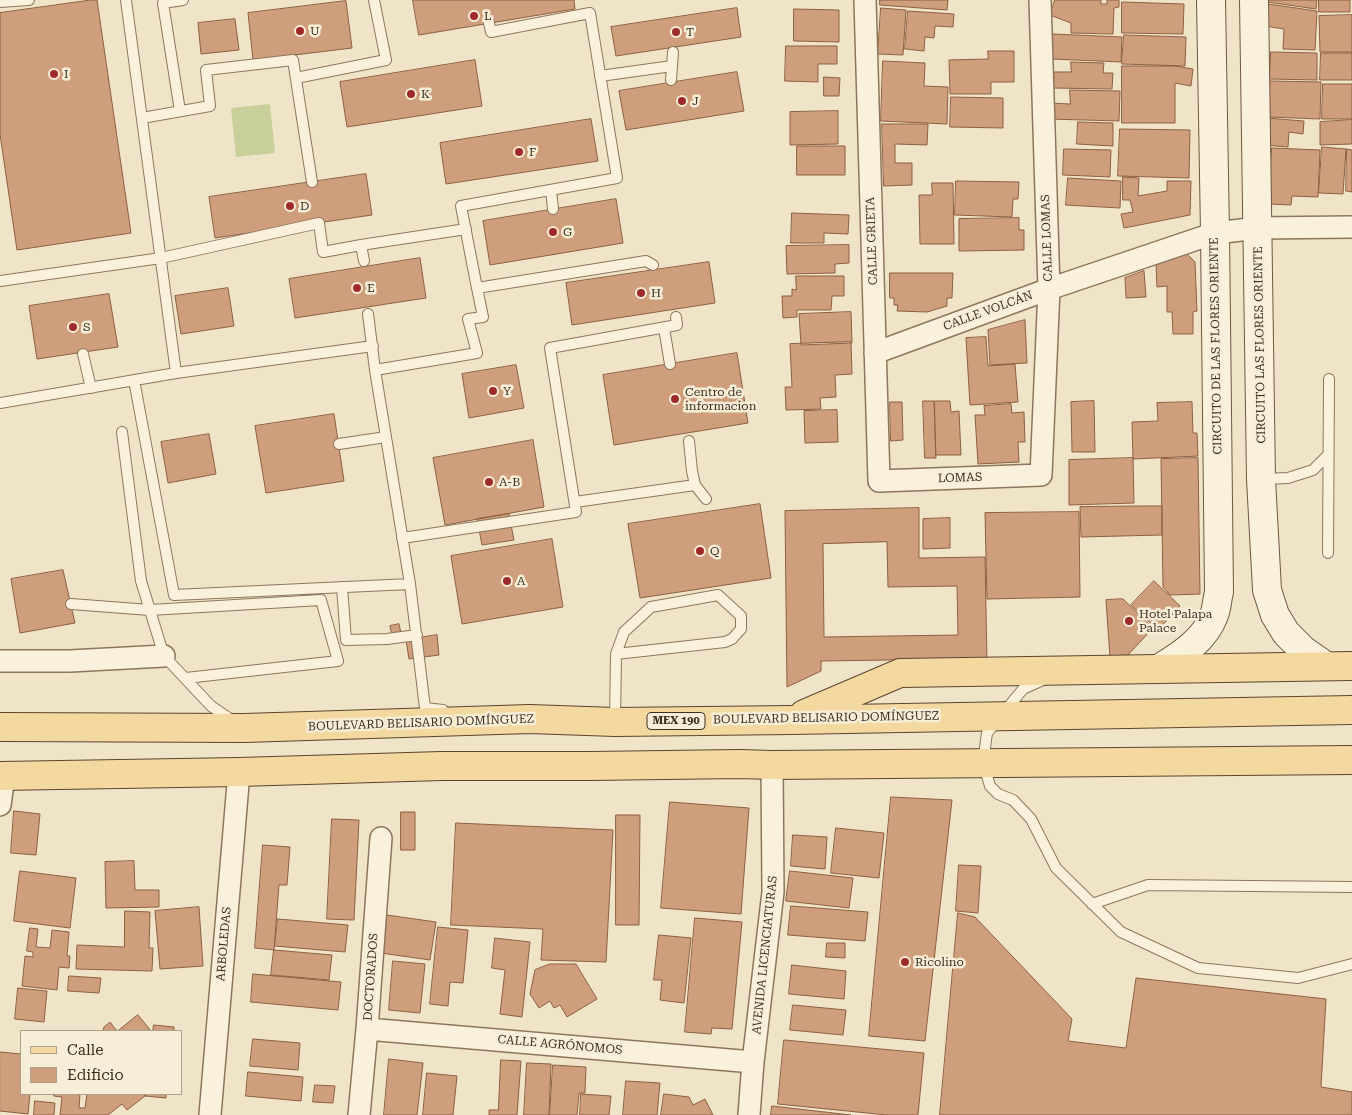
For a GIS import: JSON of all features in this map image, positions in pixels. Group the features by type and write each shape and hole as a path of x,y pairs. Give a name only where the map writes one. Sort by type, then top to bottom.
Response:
{"main road":[{"name":"CIRCUITO DE LAS FLORES ORIENTE","path":"1160,668 1184,653 1200,638 1214,616 1219,592 1210,0"},
{"name":"CIRCUITO LAS FLORES ORIENTE","path":"1254,0 1261,479 1267,590 1275,615 1286,633 1303,650 1339,666"},
{"path":"791,720 900,673 1339,666"},
{"name":"BOULEVARD BELISARIO DOMÍNGUEZ","path":"0,727 244,728 530,719 614,722 1352,710"},
{"path":"740,720 740,764"},
{"path":"2,776 442,766 1352,760"}],"street":[{"name":"CALLE GRIETA","path":"864,0 879,481"},
{"name":"CALLE LOMAS","path":"1040,0 1049,289 1040,475"},
{"name":"CALLE VOLCÁN","path":"875,353 1049,289 1215,233 1258,228 1352,227"},
{"name":"LOMAS","path":"879,481 1040,475"},
{"path":"0,662 70,661 164,656"},
{"name":"AVENIDA LICENCIATURAS","path":"749,1115 753,1062 773,892 772,765"},
{"name":"ARBOLEDAS","path":"210,1115 239,772"},
{"path":"0,805 2,776"},
{"name":"DOCTORADOS","path":"359,1115 381,838"},
{"name":"CALLE AGRÓNOMOS","path":"367,1029 753,1062"}],"lane":[{"path":"0,2 28,0"},
{"path":"126,0 176,373"},
{"path":"180,111 163,3 183,0"},
{"path":"296,78 386,60 374,0"},
{"path":"375,370 477,353 468,319 482,316 462,206 617,178 590,13 491,32 489,23"},
{"path":"671,80 673,52"},
{"path":"142,118 210,106 206,70 293,60 312,182"},
{"path":"600,76 672,66"},
{"path":"551,190 553,209"},
{"path":"0,281 161,258 319,223 323,252 466,229"},
{"path":"361,245 364,261"},
{"path":"477,288 646,261 653,265"},
{"path":"368,314 375,370 410,584 425,708 530,719"},
{"path":"402,538 576,512 550,348 677,325 676,317"},
{"path":"664,328 670,364"},
{"path":"0,403 176,373 373,346"},
{"path":"83,354 91,388"},
{"path":"134,380 174,595 410,584"},
{"path":"1328,553 1329,380"},
{"path":"122,432 141,581 164,656 211,706 244,728"},
{"path":"339,444 386,437"},
{"path":"689,441 695,484 706,499"},
{"path":"1261,479 1288,478 1313,470 1328,455"},
{"path":"575,502 695,484"},
{"path":"342,587 346,640 388,639 417,635"},
{"path":"614,722 616,654 624,632 651,607 718,595 741,616 741,629 737,635 725,642 616,654"},
{"path":"71,604 150,610 321,600 338,661 186,678"},
{"path":"1063,670 1023,689 987,733 983,762 990,786 998,794 1013,800 1031,819 1056,868 1121,932 1198,968 1298,978 1352,964"},
{"path":"1092,904 1148,885 1352,887"}],"green space":[{"path":"270,104 275,153 236,157 231,108"}],"building":[{"name":"I","path":"97,0 131,233 17,250 0,134 0,13"},
{"name":"L","path":"413,0 574,0 575,9 419,35"},
{"path":"880,0 948,0 947,10 880,5"},
{"path":"1055,0 1101,0 1101,4 1107,4 1107,0 1119,0 1119,7 1114,8 1113,34 1071,33 1071,23 1050,15"},
{"path":"1267,0 1317,0 1316,9 1267,2"},
{"path":"1319,0 1350,0 1350,12 1319,12"},
{"name":"U","path":"346,1 352,48 253,60 248,13"},
{"path":"1122,2 1184,4 1183,34 1122,33"},
{"path":"1268,4 1317,11 1315,50 1283,49 1284,29 1265,26"},
{"name":"T","path":"737,8 741,37 616,56 611,27"},
{"path":"881,8 906,10 903,55 878,54"},
{"path":"794,9 839,10 839,42 794,41"},
{"path":"908,11 954,14 953,27 935,26 934,38 925,37 924,51 905,49"},
{"path":"1352,15 1352,52 1320,52 1319,16"},
{"path":"235,19 239,50 201,54 198,23"},
{"path":"1053,34 1122,37 1121,62 1051,59"},
{"path":"1124,35 1186,37 1185,66 1122,64"},
{"path":"786,46 837,46 837,64 818,64 818,82 785,81"},
{"path":"988,51 1014,51 1014,82 991,82 991,94 950,94 949,60 988,59"},
{"path":"1271,52 1317,53 1317,80 1270,79"},
{"path":"1321,53 1352,53 1352,80 1320,80"},
{"name":"K","path":"475,60 482,106 347,127 340,82"},
{"path":"883,61 925,63 924,86 948,87 947,124 881,121"},
{"path":"1071,62 1104,63 1103,73 1113,73 1112,89 1053,88 1054,72 1071,72"},
{"path":"1122,66 1175,66 1193,69 1191,86 1175,83 1175,123 1122,123"},
{"name":"J","path":"737,72 744,111 626,130 619,91"},
{"path":"824,77 840,78 839,96 824,96"},
{"path":"1270,81 1321,82 1320,119 1268,117"},
{"path":"1323,84 1352,84 1352,119 1322,119"},
{"path":"1070,90 1120,91 1119,121 1049,119 1050,103 1070,104"},
{"path":"951,97 1003,98 1003,128 950,127"},
{"path":"838,111 838,144 790,145 790,112"},
{"path":"1266,118 1304,121 1303,134 1289,132 1288,147 1264,145"},
{"name":"F","path":"591,119 598,161 446,184 440,143"},
{"path":"1352,120 1352,144 1320,145 1320,122"},
{"path":"1078,122 1113,123 1113,146 1077,144"},
{"path":"882,124 928,124 927,145 895,144 895,163 912,163 912,185 884,186"},
{"path":"1120,129 1190,130 1189,178 1118,176"},
{"path":"797,146 845,146 845,175 797,175"},
{"path":"1322,147 1346,149 1343,194 1319,193"},
{"path":"1272,148 1320,150 1318,197 1292,196 1291,205 1269,204"},
{"path":"1064,149 1111,150 1110,177 1063,175"},
{"path":"1347,149 1352,150 1352,192 1346,191"},
{"name":"D","path":"366,174 372,215 215,238 209,197"},
{"path":"1123,177 1139,178 1138,196 1167,191 1167,181 1191,181 1190,215 1124,228 1121,214 1133,212 1130,200 1123,200"},
{"path":"1068,178 1121,181 1120,208 1066,205"},
{"path":"956,181 1019,182 1018,199 1013,199 1012,217 955,215"},
{"path":"932,183 953,183 954,244 920,244 919,195 932,195"},
{"name":"G","path":"616,199 623,243 490,265 483,221"},
{"path":"792,213 849,215 848,234 824,233 824,243 791,243"},
{"path":"1019,218 1019,230 1024,230 1024,250 959,251 959,219"},
{"path":"849,245 849,263 835,264 835,273 787,274 786,246"},
{"path":"1186,253 1195,262 1197,311 1193,312 1193,334 1173,334 1172,312 1167,312 1167,286 1157,287 1156,263"},
{"name":"E","path":"420,258 426,298 295,318 289,279"},
{"name":"H","path":"709,262 715,303 572,325 566,283"},
{"path":"1144,271 1146,297 1126,298 1125,278"},
{"path":"890,273 953,273 952,298 947,298 947,306 927,312 897,311 898,305 894,305 894,298 890,298"},
{"path":"796,276 844,276 844,296 832,296 831,310 797,310 797,317 783,318 782,296 792,296 792,289 796,290"},
{"path":"228,288 234,326 181,334 175,296"},
{"name":"S","path":"109,294 118,347 37,359 29,306"},
{"path":"851,312 852,343 801,345 799,314"},
{"path":"1025,320 1027,363 990,365 988,330"},
{"path":"986,337 988,366 1015,364 1018,402 970,405 966,338"},
{"path":"851,342 852,374 835,375 836,397 820,398 821,409 786,410 785,387 792,387 790,344"},
{"name":"Centro de informacion","path":"737,353 748,423 614,445 603,375"},
{"name":"Y","path":"516,365 524,408 469,418 462,374"},
{"path":"923,401 934,401 936,458 925,458"},
{"path":"935,401 950,401 951,412 959,411 961,455 936,455"},
{"path":"1094,401 1095,452 1072,452 1071,402"},
{"path":"890,402 902,402 903,440 891,441"},
{"path":"1192,402 1193,433 1197,433 1198,456 1133,459 1132,422 1158,421 1157,403"},
{"path":"1011,404 1012,413 1024,412 1025,442 1018,442 1019,462 978,464 975,415 985,415 984,406"},
{"path":"837,410 838,442 805,443 804,411"},
{"path":"334,414 344,481 266,493 255,426"},
{"path":"209,434 216,474 168,483 161,442"},
{"name":"A-B","path":"533,440 544,507 445,525 433,458"},
{"path":"1133,458 1134,503 1069,505 1069,460"},
{"path":"1198,458 1200,594 1170,595 1163,587 1161,459"},
{"name":"Q","path":"760,504 771,578 640,598 628,524"},
{"path":"1162,506 1162,535 1081,537 1080,507"},
{"path":"919,508 919,558 985,557 987,663 959,659 821,661 821,671 787,687 785,511","holes":["887,542 888,587 957,586 958,635 824,637 823,544"]},
{"path":"1079,512 1080,597 987,599 985,513"},
{"path":"509,514 514,540 482,545 477,519"},
{"path":"950,518 950,548 923,549 923,519"},
{"name":"A","path":"552,539 563,607 462,624 451,556"},
{"path":"63,570 75,623 20,633 11,579"},
{"path":"1154,581 1180,606 1158,630 1131,605"},
{"path":"1123,599 1153,628 1126,657 1110,657 1106,600"},
{"path":"399,624 401,633 392,636 390,626"},
{"path":"437,635 439,655 409,659 406,640"},
{"name":"Ricolino","path":"891,797 952,800 925,1041 869,1036"},
{"path":"670,802 749,808 741,914 661,908"},
{"path":"14,811 40,814 36,855 11,853"},
{"path":"401,812 415,812 415,850 401,850"},
{"path":"616,815 640,815 639,925 616,925"},
{"path":"332,819 359,820 354,920 327,919"},
{"path":"456,823 613,830 606,962 541,960 543,929 451,925"},
{"path":"836,828 884,833 879,878 831,873"},
{"path":"793,835 827,837 825,869 791,866"},
{"path":"263,845 290,847 287,885 279,885 274,950 255,948"},
{"path":"134,861 135,890 159,890 159,907 106,908 105,862"},
{"path":"959,865 981,866 978,913 956,911"},
{"path":"20,871 76,878 70,928 14,921"},
{"path":"790,871 853,878 849,908 786,901"},
{"path":"791,906 868,912 865,941 788,935"},
{"path":"199,907 203,966 160,969 155,911"},
{"path":"125,911 150,912 149,948 153,948 152,971 76,969 77,945 124,947"},
{"path":"958,913 975,917 1072,1019 1068,1041 1126,1048 1136,978 1326,999 1321,1087 1352,1092 1352,1115 940,1115"},
{"path":"387,915 436,922 430,960 381,953"},
{"path":"695,918 742,922 732,1029 712,1028 711,1034 685,1032"},
{"path":"278,919 348,925 345,952 275,946"},
{"path":"438,927 468,930 463,983 450,982 448,1006 430,1004"},
{"path":"30,928 38,929 36,947 50,948 52,930 69,932 67,956 70,956 69,968 59,967 57,990 22,986 25,956 33,957 33,952 27,951"},
{"path":"659,935 691,938 684,1003 660,1000 662,980 654,980"},
{"path":"495,938 530,942 522,1017 500,1014 505,970 492,968"},
{"path":"827,943 845,943 845,958 826,957"},
{"path":"274,950 332,955 329,980 271,975"},
{"path":"393,961 425,964 420,1013 389,1010"},
{"path":"550,964 576,964 597,999 567,1017 560,1005 554,1008 550,1001 539,1008 530,994 535,970"},
{"path":"792,965 846,971 844,999 789,994"},
{"path":"253,974 341,982 338,1010 251,1002"},
{"path":"69,976 101,978 99,993 68,991"},
{"path":"18,988 47,991 44,1022 15,1019"},
{"path":"793,1005 846,1010 843,1035 790,1030"},
{"path":"138,1015 150,1030 118,1030"},
{"path":"110,1022 116,1030 103,1030 104,1027"},
{"path":"154,1025 174,1027 174,1030 153,1030"},
{"path":"253,1039 300,1043 298,1070 250,1066"},
{"path":"784,1040 924,1053 918,1115 887,1115 778,1104"},
{"path":"0,1052 20,1054 20,1095 30,1095 28,1114 0,1111"},
{"path":"389,1059 423,1063 417,1115 384,1115"},
{"path":"501,1060 521,1061 517,1115 489,1115 489,1110 498,1110"},
{"path":"527,1063 551,1064 549,1115 524,1115"},
{"path":"553,1065 586,1067 585,1093 579,1093 577,1115 550,1115"},
{"path":"248,1072 303,1077 301,1101 246,1096"},
{"path":"427,1073 457,1076 453,1115 423,1115"},
{"path":"626,1081 660,1083 657,1115 623,1115"},
{"path":"315,1085 335,1086 333,1103 313,1102"},
{"path":"581,1094 611,1096 609,1115 580,1115"},
{"path":"664,1094 689,1097 693,1105 705,1099 713,1115 661,1115"},
{"path":"80,1095 79,1108 85,1108 87,1095 145,1095 127,1110 122,1104 108,1115 60,1115 62,1097 54,1096"},
{"path":"166,1095 166,1098 145,1096"},
{"path":"35,1101 55,1103 54,1115 34,1115"},
{"path":"772,1106 851,1115 771,1115"}],"place":[{"name":"L","path":"474,16"},
{"name":"U","path":"300,31"},
{"name":"T","path":"676,32"},
{"name":"I","path":"54,74"},
{"name":"K","path":"411,94"},
{"name":"J","path":"682,101"},
{"name":"F","path":"519,152"},
{"name":"D","path":"290,206"},
{"name":"G","path":"553,232"},
{"name":"E","path":"357,288"},
{"name":"H","path":"641,293"},
{"name":"S","path":"73,327"},
{"name":"Y","path":"493,391"},
{"name":"Centro de informacion","path":"675,399"},
{"name":"A-B","path":"489,482"},
{"name":"Q","path":"700,551"},
{"name":"A","path":"507,581"},
{"name":"Hotel Palapa Palace","path":"1129,621"},
{"name":"Ricolino","path":"905,962"}]}
